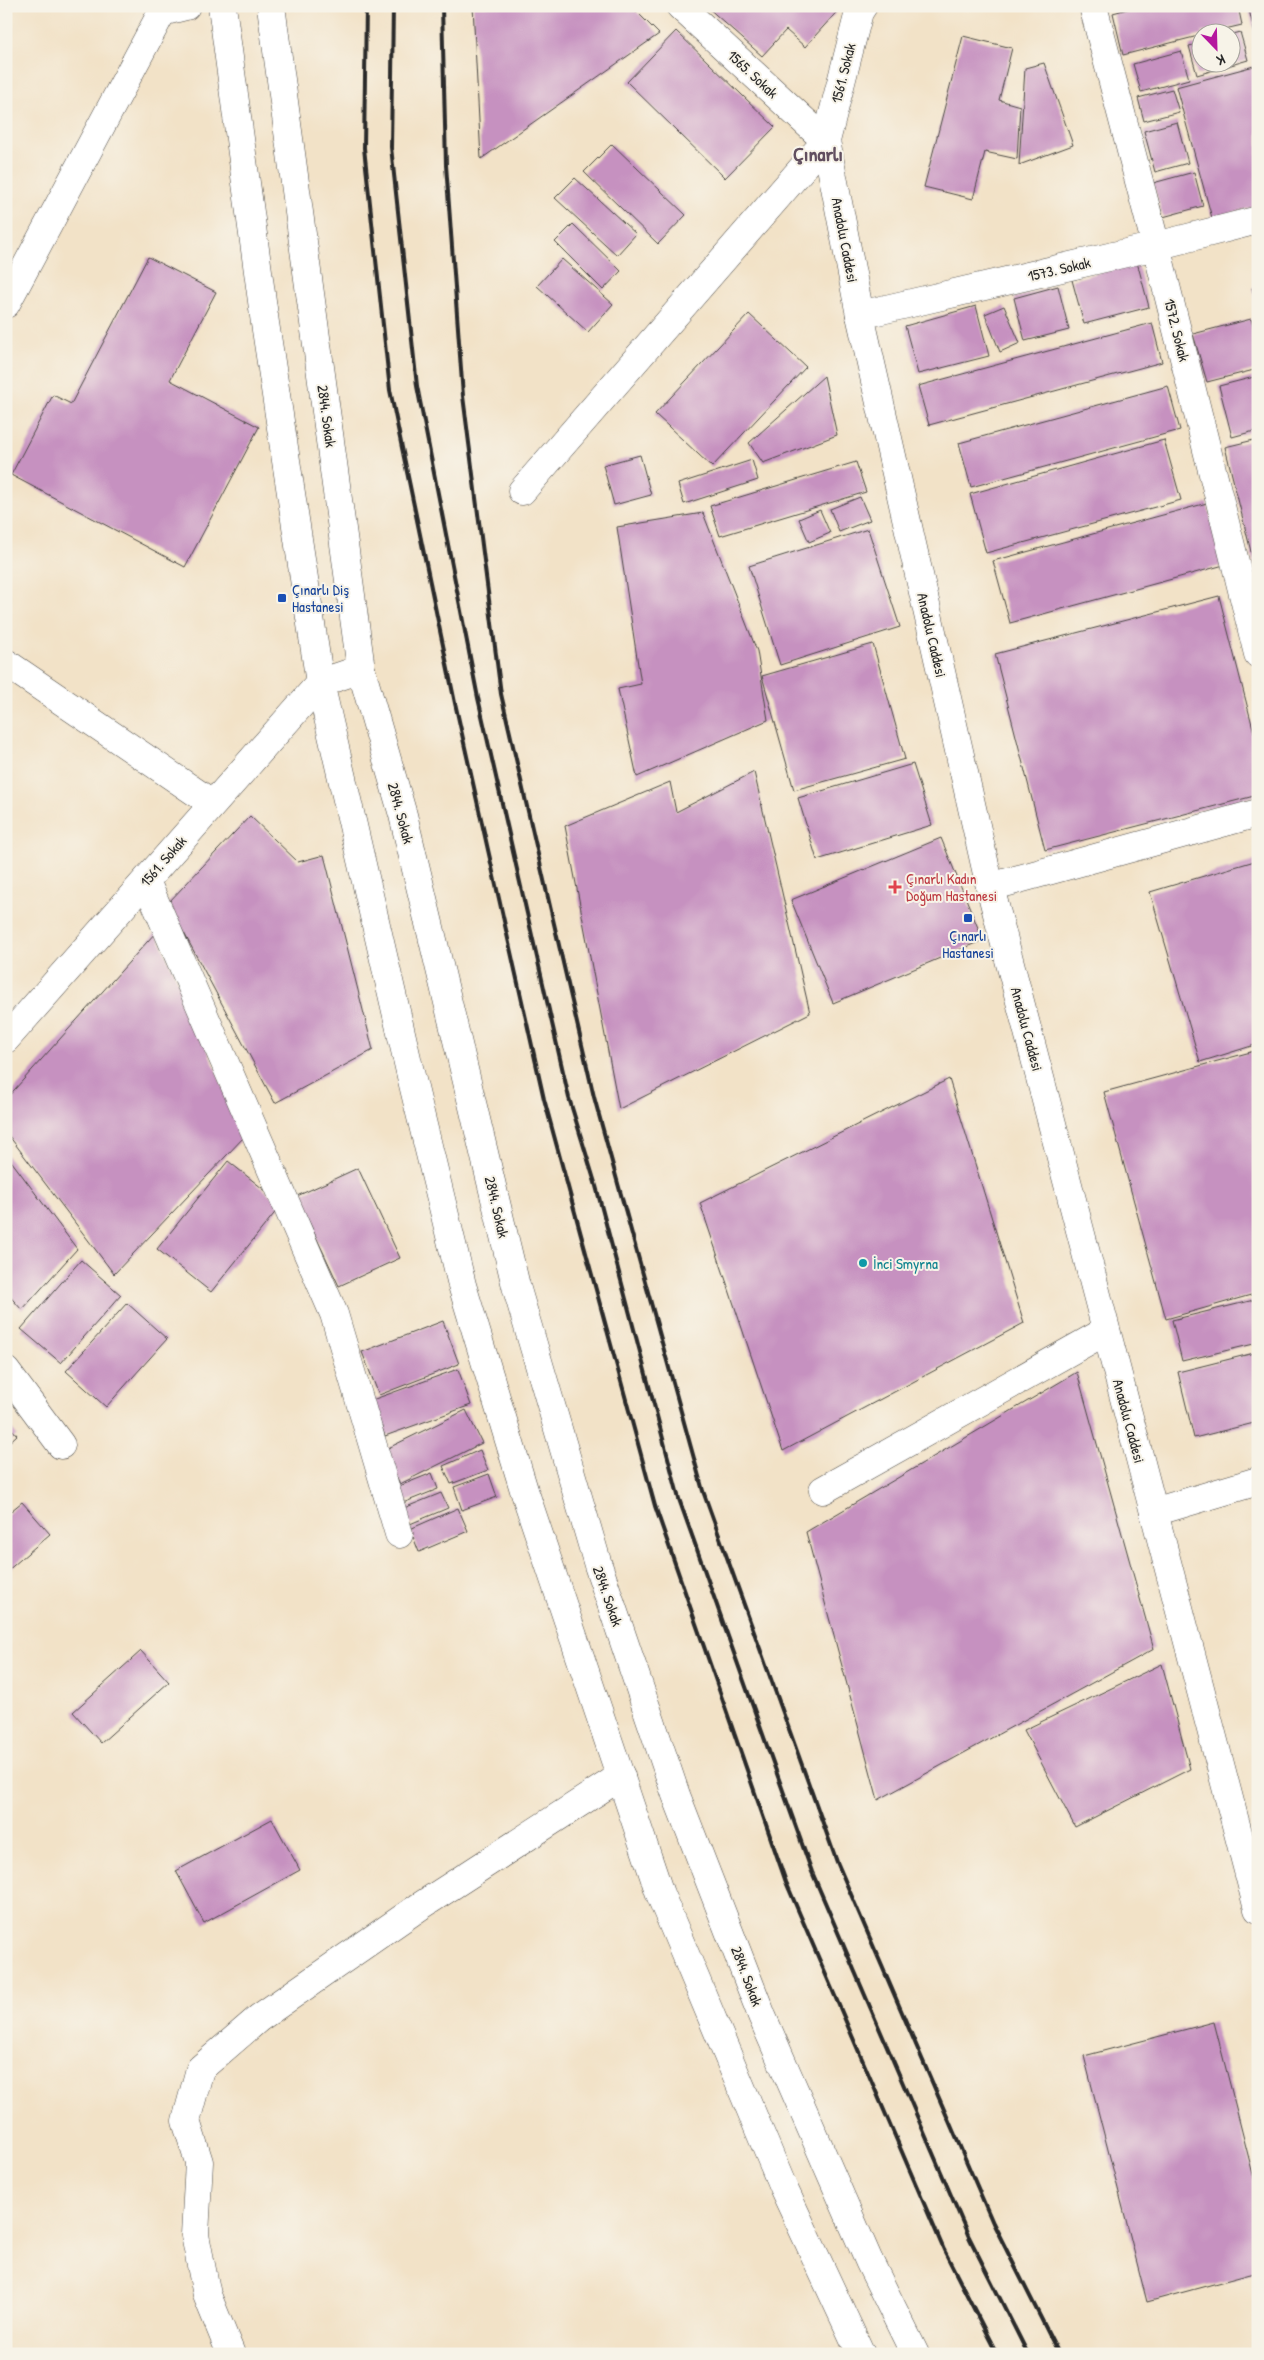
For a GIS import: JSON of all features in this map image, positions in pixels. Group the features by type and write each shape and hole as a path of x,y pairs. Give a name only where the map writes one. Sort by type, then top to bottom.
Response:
{"main road":[{"path":"222,6 265,323 320,683 411,1076 462,1284 524,1490 620,1776 668,1912 783,2187 861,2354"},
{"name":"2844. Sokak","path":"271,6 362,669 402,815 516,1286 598,1565 676,1795 762,2016 869,2261 915,2354"},
{"name":"1565. Sokak","path":"680,6 826,141"},
{"name":"1561. Sokak","path":"826,141 859,12 863,6"},
{"name":"1572. Sokak","path":"1093,6 1156,246 1258,654"},
{"path":"6,304 169,8"},
{"path":"522,491 826,141"},
{"name":"Anadolu Caddesi","path":"826,141 860,315 990,888 1258,1910"},
{"name":"1573. Sokak","path":"860,315 1156,246 1258,220"},
{"path":"6,663 213,804"},
{"path":"320,683 362,669"},
{"name":"1561. Sokak","path":"6,1039 320,683"},
{"path":"990,888 1258,813"},
{"path":"146,881 334,1314 399,1534"},
{"path":"823,1490 1106,1331"},
{"path":"6,1371 61,1445"},
{"path":"1154,1512 1258,1481"},
{"path":"231,2354 207,2295 195,2235 199,2162 186,2121 200,2069 259,2018 419,1907 620,1776"}],"building":[{"path":"473,6 631,6 659,34 481,159"},
{"path":"706,6 842,6 805,47 786,30 762,56"},
{"path":"1138,6 1238,6 1241,22 1192,22 1192,38 1123,55 1113,13"},
{"path":"1248,6 1258,6 1258,42 1257,42"},
{"path":"676,31 775,127 725,178 627,82"},
{"path":"963,36 1012,48 999,100 1020,106 1017,159 985,152 973,199 924,187"},
{"path":"1242,39 1248,60 1242,62"},
{"path":"1192,45 1192,57 1189,46"},
{"path":"1181,51 1189,79 1141,92 1133,64"},
{"path":"1044,63 1073,145 1019,165 1025,68"},
{"path":"1254,66 1258,81 1258,206 1212,218 1176,87 1232,72 1242,72 1242,69"},
{"path":"1196,72 1207,72 1197,75"},
{"path":"1172,89 1179,112 1144,121 1138,98"},
{"path":"1177,122 1188,163 1155,172 1144,131"},
{"path":"612,144 686,215 658,244 584,172"},
{"path":"1194,172 1203,206 1163,217 1153,183"},
{"path":"575,178 636,234 617,255 555,198"},
{"path":"573,224 621,271 603,290 555,242"},
{"path":"148,257 216,292 170,380 259,427 185,567 11,475 53,395 71,404"},
{"path":"562,259 613,304 588,332 537,286"},
{"path":"1137,262 1149,307 1084,324 1072,280"},
{"path":"1058,286 1069,330 1025,341 1014,298"},
{"path":"1258,286 1258,307 1257,307 1252,288"},
{"path":"976,306 989,356 918,374 905,326"},
{"path":"1004,306 1020,343 1000,352 985,314"},
{"path":"749,314 806,367 712,467 655,414"},
{"path":"1251,319 1258,343 1258,369 1207,382 1193,334"},
{"path":"1152,323 1162,362 929,425 918,386"},
{"path":"824,376 837,435 763,463 749,443"},
{"path":"1258,376 1258,430 1232,437 1219,386"},
{"path":"1168,386 1180,430 971,487 959,443"},
{"path":"1258,439 1258,576 1257,576 1225,447"},
{"path":"1164,440 1181,500 986,553 970,494"},
{"path":"640,455 651,495 614,505 603,465"},
{"path":"752,460 758,480 684,504 678,484"},
{"path":"856,462 866,492 720,536 710,506"},
{"path":"860,497 870,520 839,532 830,509"},
{"path":"1207,503 1224,565 1010,623 993,561"},
{"path":"820,510 830,533 809,542 799,519"},
{"path":"703,513 757,651 768,720 637,777 618,689 641,684 617,527"},
{"path":"868,529 900,627 780,665 749,566"},
{"path":"1219,596 1258,748 1258,795 1045,850 995,654"},
{"path":"873,644 905,759 794,790 762,676"},
{"path":"913,764 932,825 817,860 798,798"},
{"path":"754,772 810,1013 619,1109 565,826 670,782 676,812"},
{"path":"250,816 298,862 324,855 373,1050 275,1103 168,903"},
{"path":"941,838 983,940 833,1003 791,900"},
{"path":"1258,860 1258,1044 1200,1062 1150,892"},
{"path":"156,932 245,1136 114,1274 6,1132 6,1099"},
{"path":"1258,1050 1258,1293 1166,1319 1104,1092"},
{"name":"İnci Smyrna","path":"949,1079 1024,1323 783,1451 700,1203"},
{"path":"6,1154 77,1249 22,1310 6,1292"},
{"path":"228,1161 282,1204 211,1292 157,1249"},
{"path":"358,1168 400,1258 339,1286 297,1196"},
{"path":"81,1260 121,1295 61,1363 21,1329"},
{"path":"1258,1299 1258,1343 1182,1361 1172,1320"},
{"path":"127,1303 167,1339 106,1407 66,1371"},
{"path":"443,1321 459,1364 379,1395 362,1352"},
{"path":"1258,1352 1258,1422 1194,1438 1178,1372"},
{"path":"458,1369 471,1405 385,1436 372,1400"},
{"path":"1077,1372 1154,1649 878,1800 806,1532"},
{"path":"466,1410 482,1443 400,1484 384,1450"},
{"path":"6,1422 17,1435 6,1445"},
{"path":"480,1450 488,1470 451,1484 443,1466"},
{"path":"432,1473 438,1489 403,1503 397,1487"},
{"path":"489,1474 497,1497 462,1510 454,1487"},
{"path":"441,1493 448,1508 410,1524 404,1508"},
{"path":"22,1502 50,1534 6,1572 6,1515"},
{"path":"458,1508 468,1531 419,1552 410,1529"},
{"path":"141,1651 169,1682 101,1743 73,1712"},
{"path":"1162,1664 1190,1769 1075,1827 1024,1730"},
{"path":"272,1819 300,1870 204,1923 176,1871"},
{"path":"1214,2022 1258,2194 1258,2272 1147,2302 1084,2056"}],"railway":[{"path":"366,6 364,148 390,390 455,703 544,1099 655,1506 786,1882 944,2250 997,2354"},
{"path":"393,6 391,147 417,386 478,698 569,1098 596,1186 679,1499 812,1872 969,2237 1028,2354"},
{"path":"442,6 446,165 463,396 501,694 594,1097 703,1491 837,1862 993,2223 1059,2354"}],"place":[{"name":"Çınarlı Diş Hastanesi","path":"282,598"},
{"name":"Çınarlı Kadın Doğum Hastanesi","path":"895,887"},
{"name":"Çınarlı Hastanesi","path":"968,918"},
{"name":"İnci Smyrna","path":"863,1263"}],"district":[{"name":"Çınarlı","path":"818,153"}]}
